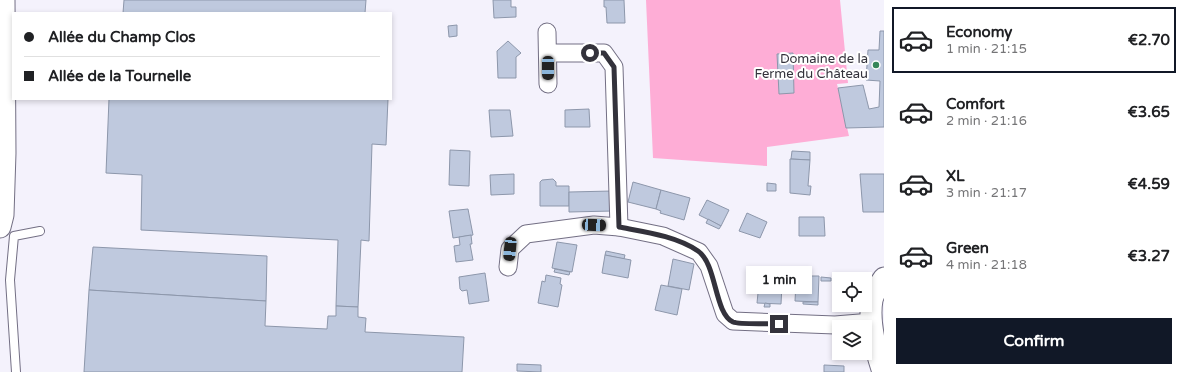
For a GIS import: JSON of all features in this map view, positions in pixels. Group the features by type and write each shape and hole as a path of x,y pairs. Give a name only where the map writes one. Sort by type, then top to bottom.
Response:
{"street":[{"path":"0,227 3,215 2,162 4,0"},
{"path":"547,32 548,84"},
{"path":"548,53 604,53 614,67 619,227"},
{"path":"508,267 510,249 526,234 594,225 619,227 663,236 700,252 709,266 725,314 733,322 832,325"},
{"path":"872,320 872,301 876,289 884,278"},
{"path":"872,322 877,354 883,372"}],"lane":[{"path":"16,372 10,280 14,236 40,231"}],"shaded area":[{"path":"646,0 840,0 848,83 837,84 849,136 767,147 767,166 653,158"}],"building":[{"path":"124,0 366,0 365,12 123,12"},
{"path":"493,0 511,0 511,7 516,7 516,17 494,18"},
{"path":"604,0 624,0 625,23 607,23"},
{"path":"457,25 457,36 449,37 448,26"},
{"name":"Domaine de la Ferme du Château","path":"880,31 884,31 884,127 846,128 838,88 863,85 869,109 879,107 880,81 866,80 868,50 879,50"},
{"path":"508,41 521,53 516,57 516,78 498,78 497,51"},
{"path":"793,53 794,93 779,94 777,54"},
{"path":"109,100 388,100 386,145 372,144 369,241 361,240 358,307 336,306 338,240 141,230 142,175 106,173"},
{"path":"589,109 590,127 565,127 565,110"},
{"path":"489,110 510,110 513,136 491,137"},
{"path":"450,150 470,151 469,186 449,185"},
{"path":"792,151 810,152 810,160 791,159"},
{"path":"790,159 810,160 808,186 811,186 810,195 790,193"},
{"path":"514,174 514,194 491,195 490,175"},
{"path":"860,174 884,174 884,212 863,212"},
{"path":"553,179 556,182 556,186 569,186 569,206 540,206 540,182 542,180"},
{"path":"633,182 661,190 656,209 628,202"},
{"path":"767,183 776,184 776,191 767,191"},
{"path":"661,190 690,198 684,220 660,213 661,211 656,209"},
{"path":"612,191 613,211 569,212 569,192"},
{"path":"707,200 729,210 721,226 699,215"},
{"path":"468,209 473,235 453,238 449,211"},
{"path":"747,213 767,222 760,238 739,231"},
{"path":"799,217 824,217 825,236 799,236"},
{"path":"708,219 721,226 719,229 706,223"},
{"path":"471,235 472,244 470,244 473,260 456,262 454,246 460,245 459,237"},
{"path":"557,242 577,245 572,272 552,268"},
{"path":"93,247 267,256 266,301 89,290"},
{"path":"606,251 625,255 624,259 605,255"},
{"path":"605,255 631,260 628,278 602,273"},
{"path":"673,259 694,264 689,290 668,286"},
{"path":"555,269 570,272 569,275 554,272"},
{"path":"485,273 489,301 469,304 467,290 462,291 460,289 459,277"},
{"path":"546,275 561,278 560,284 562,285 558,307 538,303 542,281 545,282"},
{"path":"772,276 783,277 782,285 772,284"},
{"path":"806,276 819,276 818,302 795,301 796,282 805,283"},
{"path":"821,277 831,278 831,281 821,281"},
{"path":"759,283 782,285 781,304 757,303"},
{"path":"661,285 682,289 677,315 655,310"},
{"path":"89,290 266,301 265,326 327,329 328,316 336,316 336,306 358,307 358,317 366,318 365,332 464,337 462,372 84,372"},
{"path":"803,302 818,302 818,305 803,304"},
{"path":"765,303 770,304 770,307 764,307"},
{"path":"517,364 541,365 541,372 517,371"},
{"path":"824,365 844,366 844,372 824,372"}],"place":[{"name":"Domaine de la Ferme du Château","path":"876,65"}],"route":[{"path":"590,53 604,53 614,67 619,227 663,236 700,252 709,266 725,314 733,322 779,324"}]}
